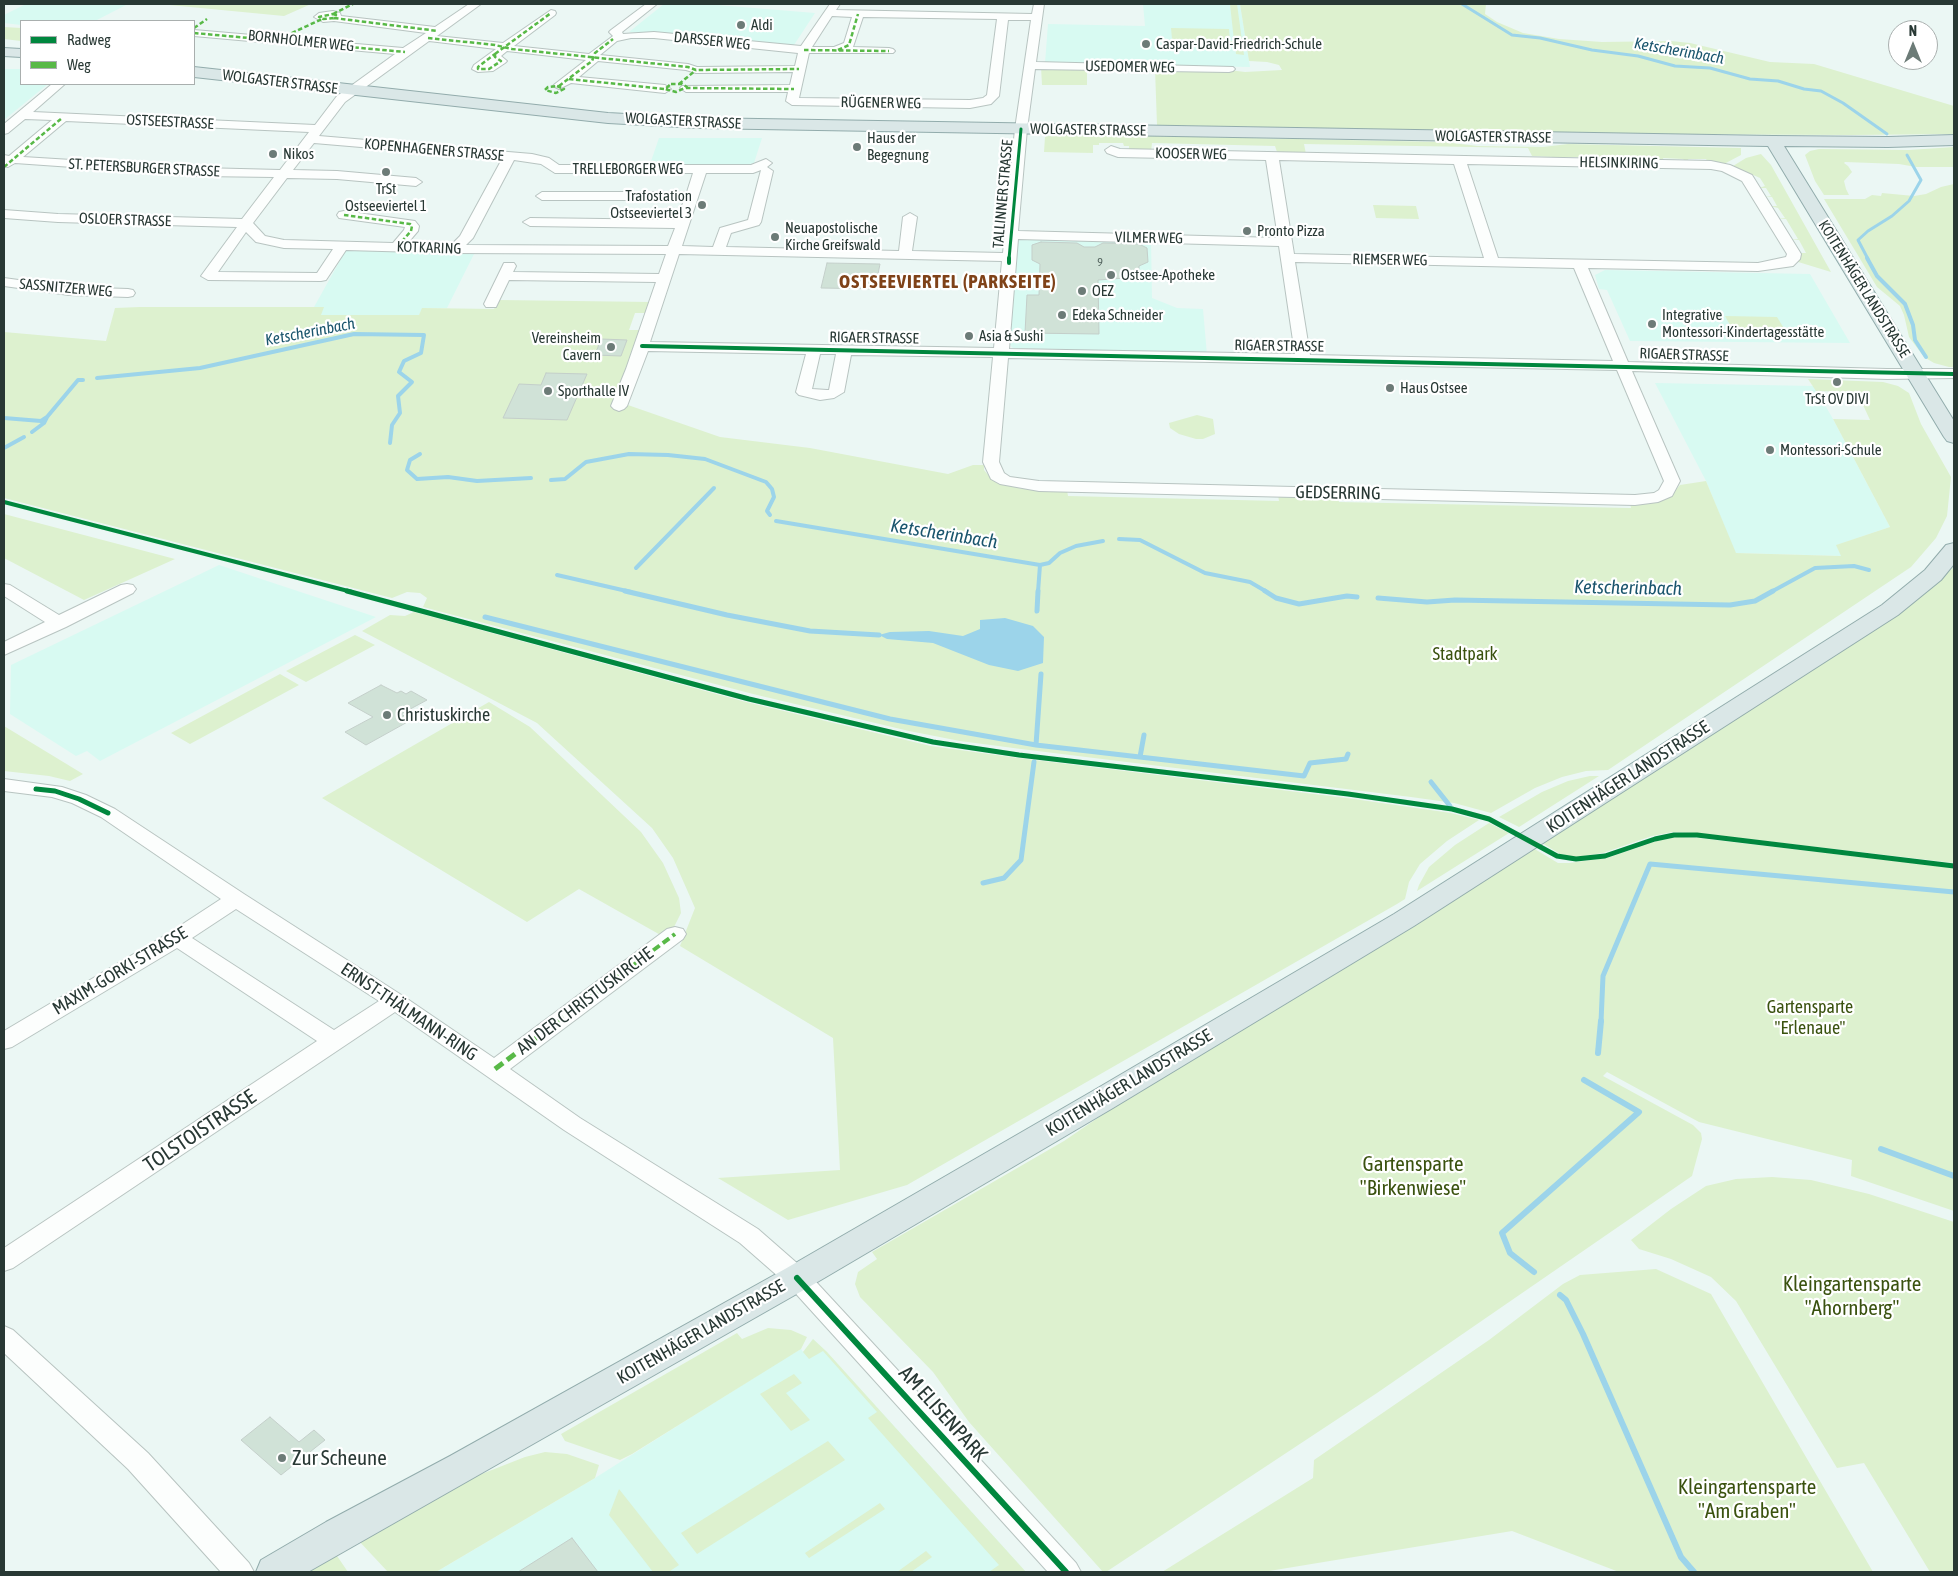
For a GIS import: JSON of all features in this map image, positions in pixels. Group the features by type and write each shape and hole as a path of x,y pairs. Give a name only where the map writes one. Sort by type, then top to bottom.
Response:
{"main road":[{"path":"4,52 20,53"},
{"name":"WOLGASTER STRASSE","path":"195,72 608,118 677,122 1773,141 1888,142 1954,140"},
{"name":"KOITENHÄGER LANDSTRASSE","path":"1773,141 1954,437"},
{"name":"KOITENHÄGER LANDSTRASSE","path":"275,1572 339,1534 463,1467 796,1278 1111,1095 1412,915 1890,610 1933,575 1954,550"}],"street":[{"path":"342,246 321,277 208,276 341,99 476,4"},
{"path":"560,86 592,61 594,53 619,36 615,32 652,4"},
{"name":"TALLINNER STRASSE","path":"1000,354 1021,129 1038,17 1037,4"},
{"path":"793,95 804,50 832,9 858,14 1038,17"},
{"path":"499,51 551,13"},
{"path":"836,50 849,45 858,14"},
{"name":"RÜGENER WEG","path":"682,86 793,95 970,104 987,101 993,96 1003,16"},
{"path":"334,18 438,31"},
{"name":"BORNHOLMER WEG","path":"195,29 207,20"},
{"name":"BORNHOLMER WEG","path":"195,30 406,52"},
{"name":"DARSSER WEG","path":"619,36 644,34 804,50 889,51"},
{"path":"428,38 499,51 593,57 688,67 696,70 799,69"},
{"name":"USEDOMER WEG","path":"1031,65 1229,69"},
{"path":"569,79 665,88 668,85 682,86 696,70"},
{"path":"4,130 58,85"},
{"name":"OSTSEESTRASSE","path":"21,116 318,129"},
{"path":"6,162 62,118"},
{"name":"KOPENHAGENER STRASSE","path":"310,139 532,158 545,161 553,165 555,169"},
{"name":"KOOSER WEG","path":"1111,150 1118,153 1272,156"},
{"path":"1272,156 1303,359"},
{"name":"HELSINKIRING","path":"1272,156 1692,164 1726,168 1747,178 1794,254 1793,259 1788,263 1758,268 1579,264"},
{"path":"454,249 466,238 509,157"},
{"path":"1459,159 1492,262"},
{"name":"ST. PETERSBURGER STRASSE","path":"6,162 284,174 416,182"},
{"name":"TRELLEBORGER WEG","path":"491,304 555,169 753,169 767,167 754,222 725,231 718,251"},
{"name":"TRELLEBORGER WEG","path":"619,406 642,346 701,169"},
{"name":"TRELLEBORGER WEG","path":"542,196 692,196"},
{"name":"OSLOER STRASSE","path":"4,214 58,218 246,223"},
{"path":"344,215 410,224 412,226 410,230 397,247"},
{"path":"905,255 910,217"},
{"path":"530,222 684,224"},
{"name":"KOTKARING","path":"246,223 253,233 269,242 284,244 517,250"},
{"name":"VILMER WEG","path":"1012,235 1286,242"},
{"path":"517,250 675,250 1009,257"},
{"name":"RIEMSER WEG","path":"1288,258 1579,264"},
{"path":"1579,264 1624,366"},
{"path":"504,276 665,278"},
{"name":"SASSNITZER WEG","path":"4,282 68,291 128,294"},
{"name":"RIGAER STRASSE","path":"642,346 1954,374"},
{"name":"RIGAER STRASSE","path":"814,349 804,392 820,395 829,395 836,392 844,350"},
{"name":"GEDSERRING","path":"1000,354 991,462 998,476 1015,484 1647,500 1666,493 1672,481 1624,366"},
{"path":"4,589 60,623"},
{"path":"4,649 127,589"},
{"name":"ERNST-THÄLMANN-RING","path":"4,786 55,791 86,802 108,814 236,900 395,1001 572,1124 750,1236 796,1278"},
{"name":"MAXIM-GORKI-STRASSE","path":"4,1041 177,938 236,900"},
{"name":"AN DER CHRISTUSKIRCHE","path":"495,1069 675,934"},
{"path":"177,938 335,1042"},
{"name":"TOLSTOISTRASSE","path":"4,1261 395,1001"},
{"name":"AM ELISENPARK","path":"796,1278 1064,1572"},
{"path":"4,1337 138,1461 239,1572"}],"shaded area":[{"path":"26,4 126,5 97,20 20,20 20,25 4,23 4,15"},
{"path":"664,4 705,4 815,13 792,48 629,32"},
{"name":"Caspar-David-Friedrich-Schule","path":"1143,4 1240,4 1250,67 1045,63 1048,24 1145,26"},
{"path":"4,69 20,69 20,85 47,85 4,120"},
{"path":"659,138 762,138 754,163 736,167 649,167"},
{"path":"1021,238 1151,240 1152,298 1177,308 1203,309 1207,355 1013,348 1008,343 1017,240"},
{"path":"347,248 474,254 447,308 423,308 419,315 320,315 314,307"},
{"path":"1605,270 1810,274 1850,343 1630,341 1607,290 1599,289 1595,275"},
{"name":"Montessori-Schule","path":"1655,383 1814,386 1890,527 1837,545 1842,556 1735,553 1706,481"},
{"path":"219,565 376,617 100,761 87,751 76,756 10,714 11,665"},
{"path":"813,1339 827,1352 1026,1572 436,1572 595,1478 785,1358 801,1349 803,1352"}],"green space":[{"path":"159,4 311,4 284,16"},
{"path":"1230,4 1237,4 1244,55 1236,54 1235,43 1170,43 1170,40 1234,41"},
{"path":"1240,4 1486,4 1485,14 1497,22 1523,33 1559,39 1602,42 1671,41 1690,43 1770,62 1814,64 1954,106 1954,134 1630,134 1157,125 1155,69 1245,72 1282,70 1279,65 1249,61"},
{"path":"4,27 20,28 20,41 4,39"},
{"path":"1171,28 1229,29 1230,40 1172,39"},
{"path":"1041,67 1097,70 1087,70 1087,85 1042,85"},
{"path":"1056,134 1443,142 1478,146 1543,147 1568,144 1741,148 1741,155 1724,164 1708,162 1706,159 1688,159 1689,162 1683,159 1663,158 1664,161 1660,161 1658,158 1637,158 1638,161 1634,161 1633,158 1609,157 1610,160 1607,160 1605,157 1584,157 1585,160 1581,160 1580,157 1557,157 1558,159 1555,159 1553,157 1532,156 1528,148 1304,144 1306,154 1277,152 1275,146 1152,143 1151,152 1129,150 1129,146 1124,146 1123,143 1099,143 1099,145 1093,145 1093,153 1044,152 1045,137"},
{"path":"1954,147 1954,167 1916,167 1899,164 1845,162 1852,172 1844,181 1849,195 1824,195 1815,181 1805,155 1810,151 1819,149 1909,150"},
{"path":"1761,154 1771,165 1831,272 1795,261 1798,253 1806,253 1799,240 1790,239 1798,239 1786,219 1777,218 1785,218 1778,208 1770,206 1777,206 1772,197 1765,196 1771,196 1766,188 1759,188 1765,186 1760,178 1733,166 1746,158"},
{"path":"1954,184 1954,367 1949,367 1934,363 1924,357 1909,337 1900,306 1877,287 1824,199 1865,199 1872,195 1881,196 1882,193 1914,196 1926,194 1941,187"},
{"path":"1373,205 1416,206 1419,219 1376,218"},
{"name":"Stadtpark","path":"499,300 651,302 647,313 635,313 629,330 640,330 612,407 625,404 720,437 810,448 948,474 973,465 984,465 984,470 989,476 1001,483 1022,489 1067,490 1068,496 1279,501 1278,495 1338,496 1339,502 1631,508 1630,503 1669,497 1680,485 1706,481 1736,553 1841,556 1836,545 1890,527 1833,419 1870,420 1857,392 1816,391 1808,379 1883,382 1898,386 1909,393 1921,424 1951,477 1947,516 1936,538 1911,567 1608,770 1586,771 1562,777 1535,788 1491,813 1454,803 960,741 909,731 753,694 423,607 427,598 420,593 407,592 392,598 4,498 4,332 106,341 115,308 324,307 321,315 419,315 422,308 494,309"},
{"path":"1725,316 1777,317 1788,335 1735,334"},
{"path":"1197,415 1213,419 1215,434 1203,439 1196,439 1179,434 1170,428 1169,423"},
{"path":"4,514 175,559 84,600 4,558"},
{"path":"1954,567 1954,863 1697,833 1673,832 1652,836 1603,853 1576,857 1560,854 1542,843 1890,617"},
{"path":"414,612 746,702 931,746 1347,798 1451,813 1479,820 1447,841 1420,864 1409,882 1405,899 1397,904 907,1185 788,1220 718,1178 840,1170 833,1038 680,946 695,908 673,858 652,828 537,723 362,631 390,615 405,616"},
{"path":"355,635 375,645 306,682 286,671"},
{"path":"280,674 299,685 190,744 171,733"},
{"path":"489,702 530,727 641,832 663,863 679,898 681,913 672,931 664,937 579,889 527,922 322,798"},
{"path":"4,726 83,774 70,781 49,776 4,771"},
{"path":"1599,776 1519,827 1499,817 1542,792 1568,781"},
{"path":"1489,823 1509,833 1417,891 1429,867 1455,845"},
{"path":"1676,837 1954,868 1954,1211 1851,1176 1852,1160 1699,1122 1607,1072 1603,1076 1693,1125 1701,1133 1702,1139 1692,1176 1377,1393 1106,1572 1103,1572 969,1422 933,1372 860,1297 855,1284 858,1272 877,1259 872,1252 1064,1141 1149,1083 1533,848 1558,863 1569,863 1607,858 1657,841"},
{"name":"Kleingartensparte \"Ahornberg\"","path":"1772,1177 1811,1180 1869,1194 1954,1222 1954,1572 1930,1572 1864,1463 1837,1468 1736,1301 1711,1277 1671,1259 1639,1249 1631,1240 1671,1209 1706,1186 1736,1179"},
{"name":"Kleingartensparte \"Am Graben\"","path":"1656,1269 1711,1294 1873,1572 1619,1572 1512,1531 1263,1572 1162,1572 1313,1478 1314,1460 1489,1340 1563,1284 1580,1275"},
{"path":"768,1328 791,1330 807,1337 801,1349 632,1454 620,1460 565,1441 561,1434 737,1333 742,1339"},
{"path":"813,1339 827,1352 1026,1572 989,1572 999,1565 868,1418 877,1412 823,1351 809,1359 803,1352"},
{"path":"794,1374 802,1383 786,1393 810,1420 791,1431 760,1394"},
{"path":"828,1441 845,1460 697,1554 681,1533"},
{"path":"545,1452 567,1454 599,1465 595,1478 436,1572 388,1572 358,1540 451,1486 525,1457"},
{"path":"619,1489 679,1565 670,1572 653,1572 609,1515"},
{"path":"880,1503 885,1509 809,1558 805,1553"},
{"path":"926,1551 932,1557 911,1572 897,1572"},
{"path":"335,1553 348,1572 301,1572"}],"water":[{"path":"1005,618 1033,626 1044,637 1043,663 1018,671 989,665 933,643 887,639 879,635 890,632 929,631 963,636 980,629 980,620"}],"building":[{"name":"OEZ","path":"1041,242 1077,243 1084,247 1095,247 1103,243 1139,244 1147,248 1148,262 1139,266 1139,277 1098,280 1099,334 1025,333 1027,295 1039,295 1040,264 1032,260 1032,245"},
{"path":"827,263 880,264 875,289 821,288"},
{"name":"Vereinsheim Cavern","path":"601,339 627,340 621,356 595,355"},
{"name":"Sporthalle IV","path":"546,373 587,374 567,420 503,418 519,384 541,385"},
{"name":"Christuskirche","path":"381,685 397,693 401,691 406,694 411,691 427,700 401,714 411,720 366,745 345,732 373,717 348,703"},
{"name":"Zur Scheune","path":"270,1417 299,1442 314,1430 325,1440 281,1475 241,1440"},
{"path":"572,1538 598,1572 518,1572"}],"waterway":[{"name":"Ketscherinbach","path":"1462,4 1512,35 1540,38 1592,50 1638,56 1675,66 1710,68 1750,79 1778,81 1804,89 1821,91 1843,103 1887,134"},
{"name":"Ketscherinbach","path":"1868,259 1858,240 1868,231 1892,216 1909,201 1921,180 1907,155"},
{"name":"Ketscherinbach","path":"1867,258 1877,276 1905,304 1913,325 1915,340 1926,357"},
{"name":"Ketscherinbach","path":"97,378 200,368 354,334 424,335 421,353 404,361 399,372 412,382 398,396 400,413 392,425 390,443"},
{"name":"Ketscherinbach","path":"47,417 78,380 83,380"},
{"name":"Ketscherinbach","path":"4,418 41,421 47,417"},
{"path":"32,432 44,423 47,417"},
{"path":"4,448 24,437"},
{"name":"Ketscherinbach","path":"420,454 410,460 407,470 417,479 448,477 477,481 531,478"},
{"name":"Ketscherinbach","path":"551,480 565,479 586,462 629,454 668,455 705,459 766,482 772,489 774,497 767,511 770,515"},
{"path":"636,568 714,488"},
{"name":"Ketscherinbach","path":"776,521 1040,565"},
{"name":"Ketscherinbach","path":"1119,539 1140,540 1205,573 1250,582 1267,592"},
{"name":"Ketscherinbach","path":"1040,565 1049,563 1060,553 1076,546 1103,541"},
{"path":"1038,592 1040,565"},
{"name":"Ketscherinbach","path":"1771,592 1815,568 1854,566 1869,570"},
{"path":"557,575 631,592"},
{"path":"625,591 727,615 810,631 879,635"},
{"path":"1037,611 1038,591"},
{"name":"Ketscherinbach","path":"1265,591 1276,598 1299,604 1347,596 1357,597"},
{"name":"Ketscherinbach","path":"1378,598 1427,602 1455,600 1730,605 1755,601 1773,591"},
{"path":"485,617 890,719 1036,745"},
{"path":"1036,745 1041,674"},
{"path":"1140,757 1144,735"},
{"path":"1036,745 1304,776 1310,763 1346,759 1348,754"},
{"path":"983,883 1004,878 1021,860 1034,762"},
{"path":"1431,782 1450,806"},
{"path":"1601,1022 1603,976 1650,864 1954,892"},
{"path":"1598,1053 1601,1021"},
{"path":"1534,1272 1510,1253 1502,1233 1639,1112 1584,1080"},
{"path":"1881,1149 1954,1176"},
{"path":"1560,1295 1566,1300 1583,1334 1681,1557 1694,1572"}],"marked path":[{"path":"333,14 353,4"},
{"path":"495,54 495,57 501,61 489,69 478,69 478,67 551,13"},
{"path":"334,18 323,19 319,17 333,14 336,15 334,18 438,31"},
{"path":"838,50 849,45 858,14"},
{"path":"195,27 207,19"},
{"path":"279,39 322,19"},
{"path":"195,33 405,52"},
{"path":"428,38 495,45 512,49 688,67 696,70 799,69"},
{"path":"559,86 592,61 595,53 613,39"},
{"path":"804,50 889,51"},
{"path":"679,84 696,70"},
{"path":"569,79 665,89"},
{"path":"671,84 682,84 687,87 676,92 665,89 671,84"},
{"path":"557,86 564,89 556,93 545,90 548,87 557,86"},
{"path":"686,88 794,89"},
{"path":"4,167 62,118"},
{"path":"344,215 410,224 412,226 411,231 397,247"},
{"path":"495,1069 675,934"}],"cycle path":[{"path":"1009,263 1021,129"},
{"path":"642,346 1954,374"},
{"path":"4,502 224,558 749,699 933,742 1019,755 1348,794 1452,809 1489,819 1557,856 1576,859 1605,856 1655,839 1674,835 1697,835 1954,866"},
{"path":"36,789 55,791 79,799 108,813"},
{"path":"797,1278 1066,1572"}],"place":[{"name":"Aldi","path":"741,25"},
{"name":"Caspar-David-Friedrich-Schule","path":"1146,44"},
{"name":"Haus der Begegnung","path":"857,147"},
{"name":"Nikos","path":"273,154"},
{"name":"TrSt Ostseeviertel 1","path":"386,172"},
{"name":"Trafostation Ostseeviertel 3","path":"702,205"},
{"name":"Pronto Pizza","path":"1247,231"},
{"name":"Neuapostolische Kirche Greifswald","path":"775,237"},
{"name":"Ostsee-Apotheke","path":"1111,275"},
{"name":"OEZ","path":"1082,291"},
{"name":"Edeka Schneider","path":"1062,315"},
{"name":"Integrative Montessori-Kindertagesstätte","path":"1652,324"},
{"name":"Asia & Sushi","path":"969,336"},
{"name":"Vereinsheim Cavern","path":"611,347"},
{"name":"TrSt OV DIVI","path":"1837,382"},
{"name":"Haus Ostsee","path":"1390,388"},
{"name":"Sporthalle IV","path":"548,391"},
{"name":"Montessori-Schule","path":"1770,450"},
{"name":"Christuskirche","path":"387,715"},
{"name":"Zur Scheune","path":"282,1458"}],"district":[{"name":"OSTSEEVIERTEL (PARKSEITE)","path":"948,282"}],"park label":[{"name":"Gartensparte \"Erlenaue\"","path":"1810,1017"},
{"name":"Gartensparte \"Birkenwiese\"","path":"1413,1176"}]}
